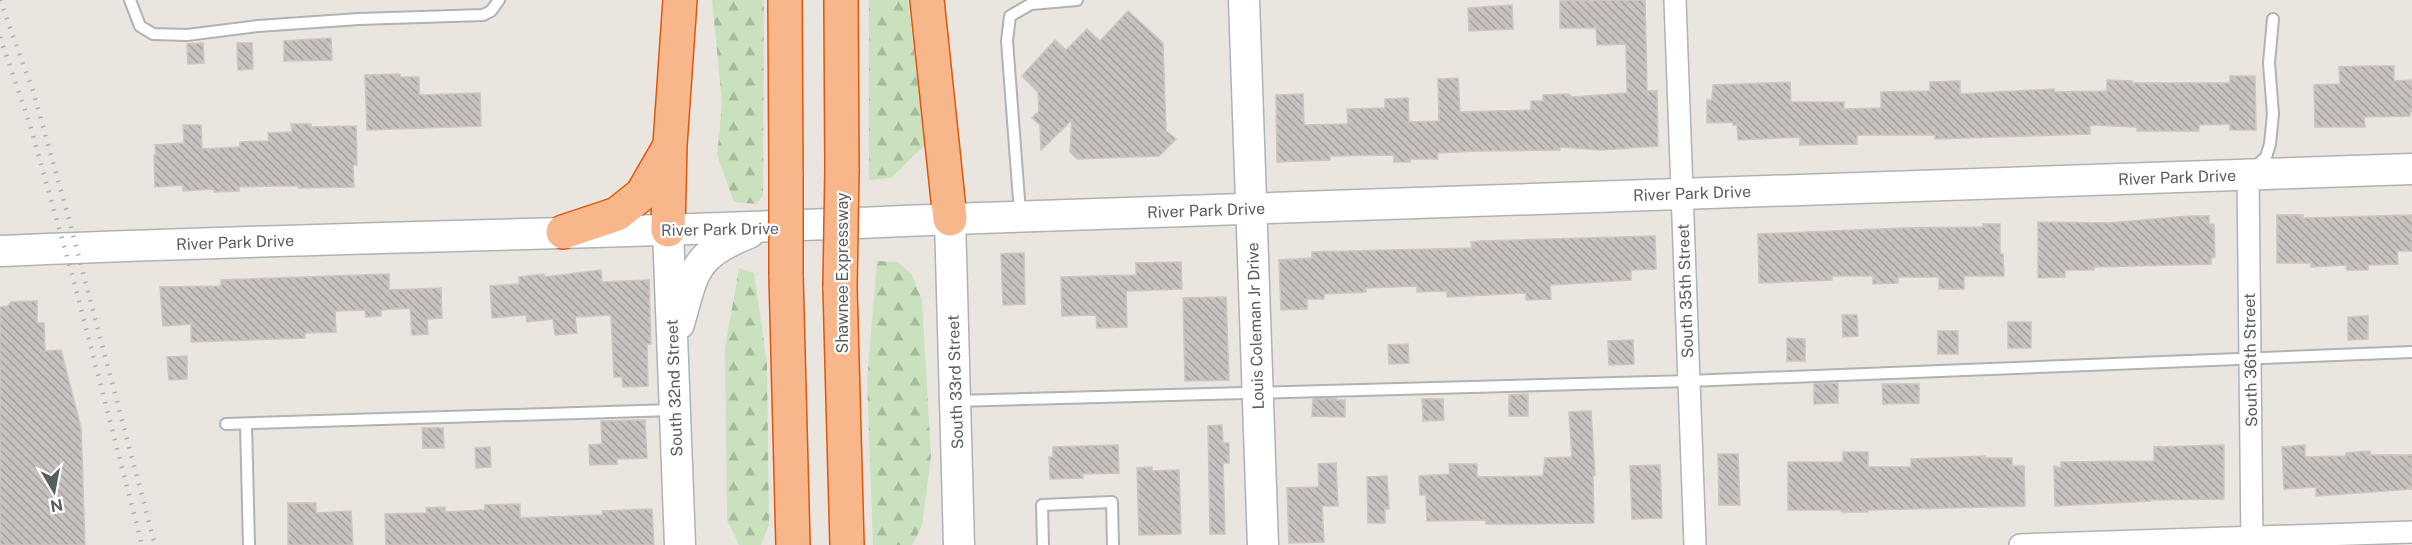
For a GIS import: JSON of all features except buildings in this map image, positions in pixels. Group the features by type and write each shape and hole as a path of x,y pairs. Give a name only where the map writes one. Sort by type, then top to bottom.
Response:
{"highway":[{"path":"668,230 670,145 680,0"},
{"path":"785,0 786,275 793,545"},
{"name":"Shawnee Expressway","path":"841,0 840,287 847,545"},
{"path":"927,0 950,219"},
{"path":"563,231 617,214 642,194 670,145"}],"street":[{"name":"Louis Coleman Jr Drive","path":"1244,0 1263,545"},
{"name":"South 35th Street","path":"1675,0 1695,545"},
{"name":"River Park Drive","path":"0,251 563,231 763,228 1250,208 2412,169"},
{"name":"South 36th Street","path":"2248,174 2252,541"},
{"name":"South 33rd Street","path":"950,219 959,545"},
{"path":"672,348 697,266 716,248 763,228"},
{"name":"South 32nd Street","path":"668,230 680,545"},
{"path":"2020,545 2252,541 2412,532"}],"lane":[{"path":"130,0 140,27 153,34 359,20 483,15 491,11 499,0"},
{"path":"1020,217 1007,41 1010,16 1031,4 1077,0"},
{"path":"2248,174 2266,157 2270,144 2273,114 2270,63 2273,19"},
{"path":"955,401 1689,381 2412,352"},
{"path":"226,424 675,410"},
{"path":"246,424 249,545"},
{"path":"1043,545 1042,505 1112,502 1113,545"}],"green space":[{"path":"712,0 764,0 763,195 757,204 734,202 717,155 722,103"},
{"path":"869,0 908,0 925,145 891,178 869,180"},
{"path":"877,261 898,262 912,275 922,300 931,456 922,526 912,545 873,545 867,381"},
{"path":"739,268 754,273 767,364 769,525 761,545 739,545 727,520 725,348"}],"railway":[{"path":"0,0 33,91 155,545"},
{"path":"0,37 30,125 73,278 142,545"}]}
